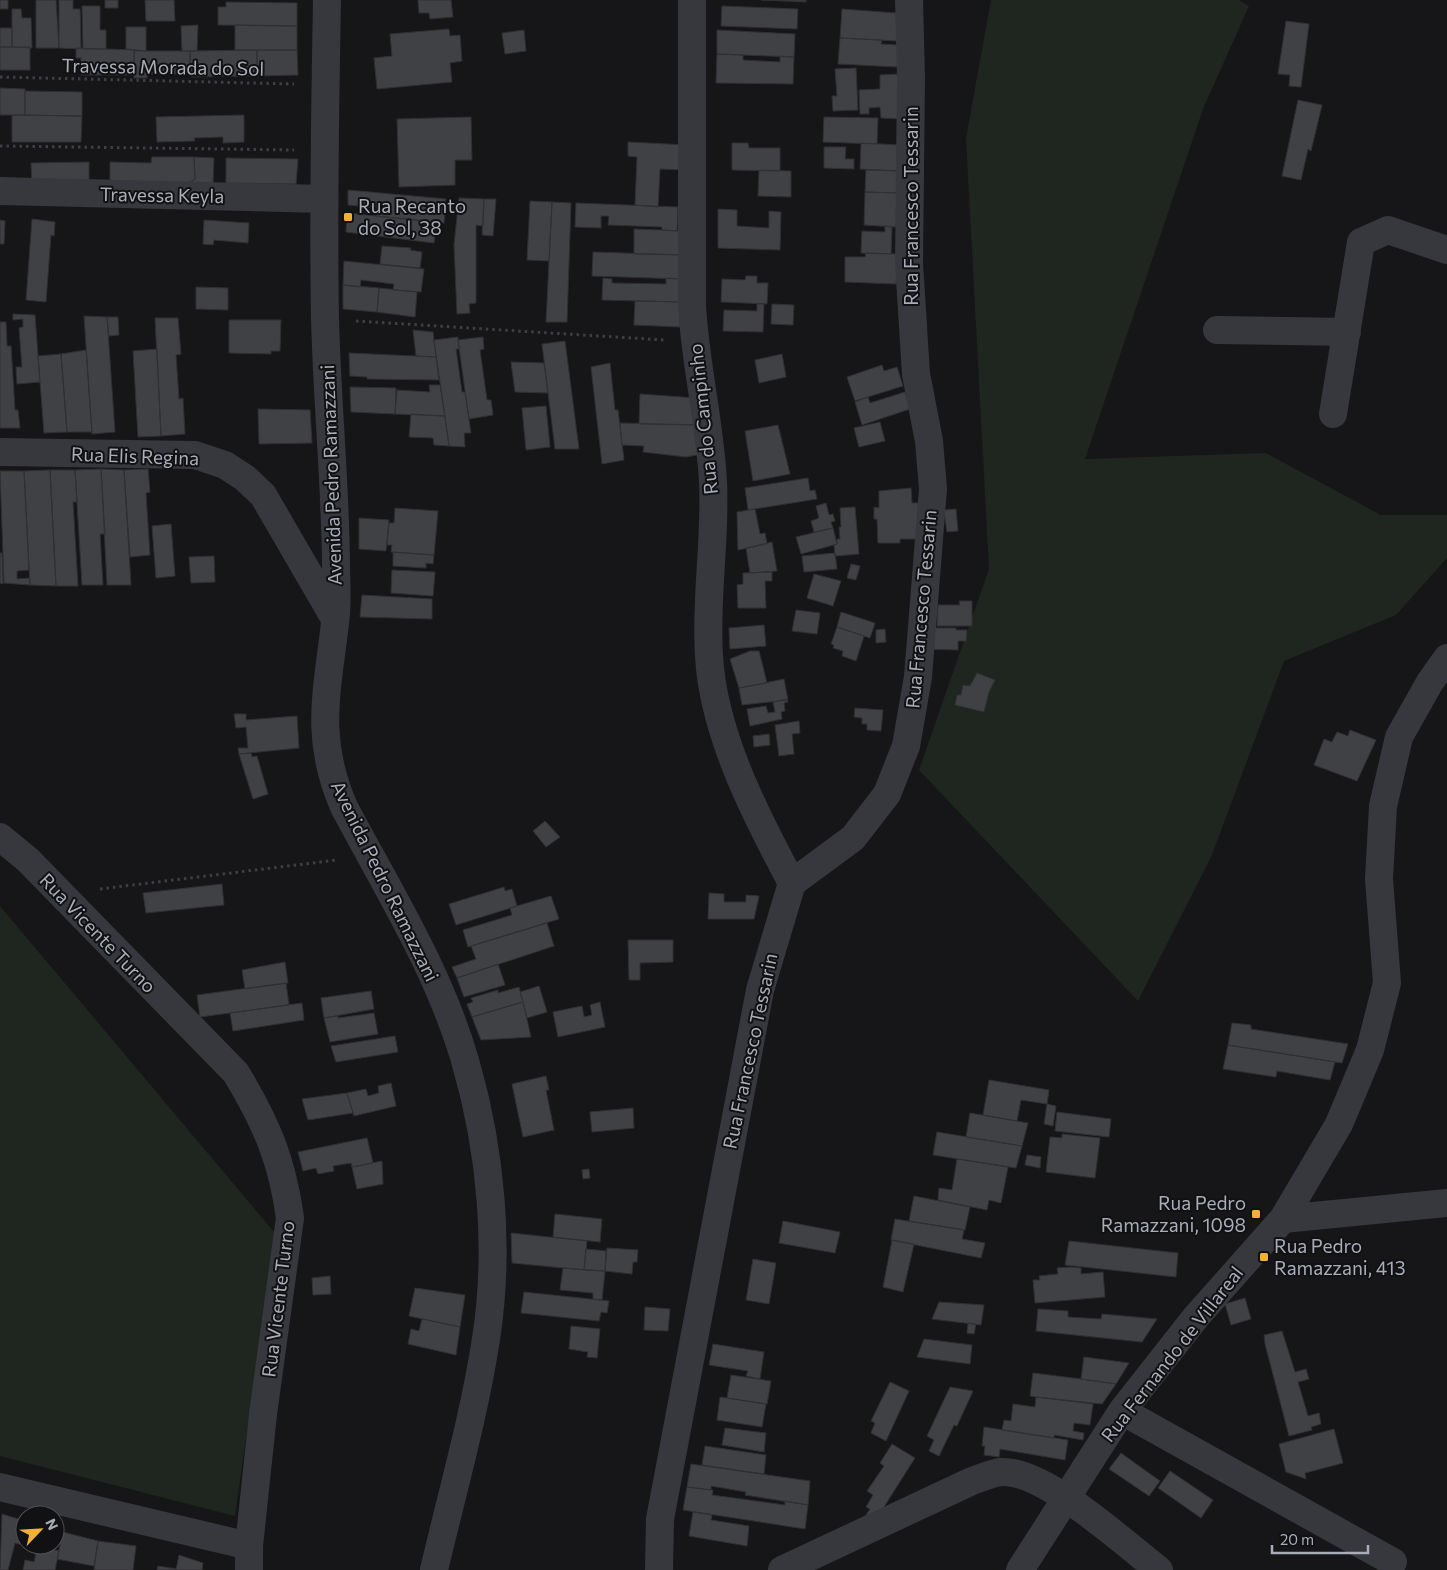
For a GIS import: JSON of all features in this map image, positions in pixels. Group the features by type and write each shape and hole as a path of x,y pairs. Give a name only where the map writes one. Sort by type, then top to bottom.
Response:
{"street":[{"name":"Avenida Pedro Ramazzani","path":"327,0 324,150 325,320 336,561 336,620 325,704 326,750 335,787 369,856 416,938 466,1063 485,1146 492,1236 486,1337 468,1432 434,1570"},
{"name":"Rua do Campinho","path":"692,0 694,342 709,440 713,482 709,655 713,688 721,722 755,814 792,882"},
{"name":"Rua Francesco Tessarin","path":"659,1570 660,1519 760,990 792,882 853,838 887,794 906,746 918,677 933,489 929,440 916,374 908,263 911,78 909,0"},
{"name":"Travessa Keyla","path":"0,191 324,199"},
{"path":"1333,414 1361,242 1388,230 1447,250"},
{"path":"1217,330 1346,332"},
{"name":"Rua Elis Regina","path":"0,452 196,455 226,465 245,478 263,495 336,620"},
{"name":"Rua Fernando de Villareal","path":"1020,1570 1065,1497 1122,1411 1196,1317 1283,1218 1339,1124 1370,1050 1387,983 1379,879 1383,806 1399,737 1439,684 1447,658"},
{"name":"Rua Vicente Turno","path":"0,837 28,860 236,1073 260,1113 274,1149 286,1187 290,1218 263,1414 249,1558"},
{"path":"1283,1218 1447,1203"},
{"path":"1122,1411 1393,1562"},
{"path":"782,1570 972,1481 1001,1472 1027,1476 1065,1497 1159,1570"},
{"path":"0,1487 249,1558"}],"path":[{"name":"Travessa Morada do Sol","path":"0,77 325,84"},
{"path":"0,146 324,150"},
{"path":"325,320 694,342"},
{"path":"60,894 369,856"}],"shaded area":[{"path":"991,0 1239,0 1249,6 1203,109 1085,459 1266,453 1381,515 1447,515 1447,558 1396,615 1284,661 1212,855 1138,1001 919,770 989,569 966,138"},
{"path":"0,906 275,1233 235,1516 0,1456"}],"building":[{"path":"0,0 8,0 8,9 0,9"},
{"path":"36,0 56,0 59,48 36,48"},
{"path":"59,0 73,0 73,9 80,9 81,49 59,48"},
{"path":"105,0 118,0 118,8 105,8"},
{"path":"145,0 174,0 175,21 146,21"},
{"path":"418,0 451,0 453,17 430,19 429,13 419,13"},
{"path":"761,0 806,0 806,2"},
{"path":"226,2 297,3 297,26 218,25 218,7 226,7"},
{"path":"82,6 100,6 100,30 106,30 106,49 83,49"},
{"path":"722,6 798,9 797,29 721,26"},
{"path":"12,9 21,9 22,18 31,18 32,48 12,47"},
{"path":"842,9 896,13 898,41 840,38"},
{"path":"1286,21 1309,24 1301,87 1289,86 1290,75 1278,74"},
{"path":"198,25 197,51 182,51 181,26"},
{"path":"235,25 297,26 297,50 235,50"},
{"path":"126,27 146,27 146,51 126,49"},
{"path":"0,28 12,28 12,47 0,47"},
{"path":"449,29 450,36 460,35 462,61 450,63 452,82 377,89 374,58 392,56 390,34"},
{"path":"524,30 526,51 505,54 502,33"},
{"path":"717,30 795,34 794,57 717,54"},
{"path":"840,38 882,40 881,44 898,45 898,67 838,64"},
{"path":"0,47 30,47 30,70 0,70"},
{"path":"76,48 134,50 134,75 81,75 81,58 76,58"},
{"path":"257,50 257,76 191,77 190,51"},
{"path":"257,50 297,50 298,75 257,76"},
{"path":"134,51 190,51 190,74 147,74 147,78 134,78"},
{"path":"717,54 743,55 743,60 780,62 780,56 794,57 793,84 716,83"},
{"path":"856,68 858,110 833,111 832,96 837,96 835,69"},
{"path":"899,74 901,119 881,118 880,107 869,108 869,114 860,114 859,90 880,89 880,75"},
{"path":"0,88 25,89 25,115 0,115"},
{"path":"25,91 82,92 82,116 25,115"},
{"path":"1298,100 1322,105 1311,151 1308,149 1301,180 1282,176"},
{"path":"12,115 82,116 81,142 12,142"},
{"path":"244,115 244,142 223,143 223,137 194,138 195,141 157,142 156,117"},
{"path":"471,117 472,160 455,160 455,185 399,187 397,119"},
{"path":"824,117 878,118 877,144 823,142"},
{"path":"628,142 687,145 687,170 660,169 658,207 635,205 637,157 628,156"},
{"path":"732,143 748,143 749,148 780,148 780,171 732,170"},
{"path":"861,143 900,145 900,171 860,169"},
{"path":"824,147 846,147 845,159 854,159 854,169 824,168"},
{"path":"152,157 194,157 195,179 189,183 110,182 110,162 151,163"},
{"path":"194,157 214,158 213,183 189,183 195,179"},
{"path":"226,158 298,159 296,184 226,183"},
{"path":"89,162 89,182 32,183 31,163"},
{"path":"759,170 791,171 791,197 758,196"},
{"path":"866,170 900,171 898,193 865,192"},
{"path":"348,190 446,199 444,223 376,216 377,208 348,205"},
{"path":"865,192 898,193 896,227 864,225"},
{"path":"459,198 484,199 483,226 476,225 476,303 469,304 470,313 457,314 454,245"},
{"path":"484,199 496,199 493,236 482,235"},
{"path":"530,201 552,202 549,261 527,260"},
{"path":"552,202 571,203 567,322 546,322"},
{"path":"576,203 678,207 677,231 662,230 662,227 608,225 609,216 601,216 601,228 575,227"},
{"path":"718,209 737,210 737,226 769,228 769,211 781,212 780,250 718,248"},
{"path":"347,213 436,222 434,243 346,232"},
{"path":"32,219 55,222 54,236 51,235 46,302 26,300"},
{"path":"0,220 5,221 4,244 0,244"},
{"path":"204,220 249,223 248,243 214,240 213,245 203,244"},
{"path":"885,226 892,227 891,254 861,253 862,231 885,232"},
{"path":"634,229 685,231 684,255 634,254"},
{"path":"382,246 411,248 410,250 422,252 420,268 380,264"},
{"path":"593,252 684,255 682,279 592,276"},
{"path":"866,253 898,254 896,284 845,282 845,257 865,257"},
{"path":"344,261 424,269 421,292 393,290 394,284 361,280 360,287 343,285"},
{"path":"746,276 757,276 757,283 768,283 767,304 721,302 722,279 745,280"},
{"path":"603,278 612,279 612,283 666,284 666,278 682,279 681,302 602,300"},
{"path":"343,285 379,288 377,312 343,309"},
{"path":"196,287 228,288 228,310 196,309"},
{"path":"379,288 417,292 415,317 377,312"},
{"path":"635,301 681,302 680,327 634,325"},
{"path":"757,304 764,304 763,332 723,331 724,310 757,311"},
{"path":"772,304 794,305 793,325 771,324"},
{"path":"13,314 35,315 40,382 17,384 16,367 22,367 19,328 23,327 23,319 13,320"},
{"path":"84,316 107,317 115,432 92,434"},
{"path":"107,317 118,317 119,335 109,336"},
{"path":"155,318 178,318 181,354 176,355 179,399 183,398 185,434 161,436"},
{"path":"229,320 281,320 280,351 271,351 271,354 229,353"},
{"path":"0,322 6,322 7,346 11,346 15,410 18,410 20,428 0,428"},
{"path":"413,330 433,332 436,357 416,356"},
{"path":"458,337 459,349 456,349 462,392 465,392 471,433 464,433 465,447 449,446 434,340"},
{"path":"483,337 484,349 480,350 487,400 491,400 493,415 469,419 458,340"},
{"path":"565,341 579,449 555,449 542,344"},
{"path":"157,349 161,436 138,437 133,351"},
{"path":"86,350 92,432 67,432 61,354"},
{"path":"349,353 436,357 439,380 367,379 367,377 350,376"},
{"path":"61,354 67,432 44,433 38,356"},
{"path":"782,354 786,377 759,383 755,360"},
{"path":"511,362 544,363 548,393 515,392"},
{"path":"610,363 615,410 618,410 624,460 602,464 591,367"},
{"path":"882,365 884,371 897,367 903,386 855,401 847,377"},
{"path":"429,385 440,385 445,416 395,414 397,390 430,392"},
{"path":"350,387 396,388 395,414 351,412"},
{"path":"905,392 907,399 916,407 862,425 855,402 868,397 870,403"},
{"path":"640,394 696,398 696,425 639,424"},
{"path":"546,406 550,447 526,450 522,408"},
{"path":"258,409 310,410 312,443 259,444"},
{"path":"411,414 445,416 449,446 434,445 433,438 409,437"},
{"path":"880,422 885,441 859,447 854,428"},
{"path":"620,423 702,425 707,453 686,457 643,452 644,446 622,445"},
{"path":"778,425 790,474 753,481 745,431"},
{"path":"101,469 105,534 100,534 103,585 82,585 75,470"},
{"path":"101,469 124,470 131,585 107,585"},
{"path":"148,469 150,492 146,493 150,555 130,557 124,470"},
{"path":"50,470 56,586 30,585 24,471"},
{"path":"50,470 75,470 77,502 73,502 78,586 56,586"},
{"path":"0,471 24,471 29,570 17,571 17,579 30,578 30,585 4,583"},
{"path":"808,478 810,491 815,490 817,499 748,510 745,488"},
{"path":"911,488 912,503 922,503 918,539 900,539 900,543 878,543 877,519 874,519 874,507 879,508 879,491"},
{"path":"826,503 829,515 833,514 835,521 831,522 833,528 814,532 811,521 819,518 816,506"},
{"path":"855,507 859,554 835,556 834,545 837,544 837,539 840,539 840,508"},
{"path":"395,508 438,511 434,555 391,552 392,545 387,545 389,523 394,523"},
{"path":"755,509 760,534 765,533 767,544 738,550 737,512"},
{"path":"956,509 958,531 947,532 944,510"},
{"path":"359,518 389,520 386,551 359,549"},
{"path":"171,524 175,576 156,578 152,526"},
{"path":"833,528 837,544 801,554 796,537"},
{"path":"772,542 777,571 750,573 746,548"},
{"path":"393,552 434,555 433,564 426,563 426,568 393,566"},
{"path":"0,553 2,553 3,584 0,583"},
{"path":"835,553 837,569 804,572 802,556"},
{"path":"214,556 215,582 191,583 189,557"},
{"path":"851,564 860,566 856,580 847,578"},
{"path":"392,570 435,572 433,596 391,593"},
{"path":"772,572 772,581 765,581 766,608 738,608 737,585 743,584 743,573"},
{"path":"814,574 841,581 833,606 807,598"},
{"path":"362,595 432,599 432,619 360,617"},
{"path":"959,601 972,601 972,626 937,626 938,605 960,605"},
{"path":"796,610 820,613 817,634 792,631"},
{"path":"841,612 875,623 870,638 837,627"},
{"path":"764,625 766,646 730,649 729,628"},
{"path":"837,627 864,636 856,661 842,656 843,651 833,648 834,645 831,644"},
{"path":"925,628 967,630 966,641 958,641 958,650 925,649"},
{"path":"885,629 886,642 876,643 876,630"},
{"path":"750,651 759,651 767,683 739,688 730,659"},
{"path":"977,673 995,680 989,692 984,712 955,705 957,695 961,695 963,685 970,686"},
{"path":"784,679 788,700 742,705 739,688"},
{"path":"787,699 788,702 784,703 785,711 781,712 782,719 750,726 747,709 766,706 768,713 775,712 773,702"},
{"path":"855,708 883,710 881,731 867,730 867,724 862,724 862,718 854,717"},
{"path":"234,714 246,714 246,720 297,716 299,748 239,754 238,748 248,748 246,727 236,728"},
{"path":"799,721 800,733 792,734 794,754 779,756 775,725"},
{"path":"1350,730 1376,740 1357,781 1314,765 1324,739 1332,742 1337,732 1348,736"},
{"path":"769,734 770,745 754,747 753,736"},
{"path":"251,753 252,757 257,756 268,794 253,799 239,754"},
{"path":"545,821 560,837 546,847 533,831"},
{"path":"222,884 224,905 146,913 143,893"},
{"path":"504,887 505,891 512,889 517,906 456,925 449,904"},
{"path":"709,893 724,894 724,902 746,902 746,895 759,896 754,919 708,919"},
{"path":"551,896 559,919 468,947 463,930 512,915 510,908"},
{"path":"547,923 554,946 457,978 452,967 476,959 471,946"},
{"path":"628,940 673,940 673,962 640,963 640,980 629,980"},
{"path":"285,962 288,983 245,989 242,970"},
{"path":"498,964 505,985 464,997 457,978"},
{"path":"286,983 289,1005 200,1017 197,995"},
{"path":"539,986 547,1012 527,1018 520,992"},
{"path":"519,987 523,1002 472,1017 467,1004 473,1002 471,998 498,990 498,993"},
{"path":"371,991 374,1009 324,1018 321,998"},
{"path":"523,1002 531,1037 481,1040 472,1017"},
{"path":"600,1002 605,1027 558,1037 553,1012 582,1006 584,1017 592,1015 590,1005"},
{"path":"302,1003 304,1020 233,1031 230,1013"},
{"path":"374,1013 378,1034 330,1042 324,1018"},
{"path":"1232,1023 1251,1025 1251,1029 1348,1044 1342,1063 1228,1045"},
{"path":"395,1036 398,1052 336,1062 331,1046"},
{"path":"1228,1045 1335,1062 1330,1080 1277,1071 1276,1077 1223,1069"},
{"path":"546,1076 549,1090 546,1090 554,1130 523,1137 512,1084"},
{"path":"989,1080 1049,1090 1047,1104 1021,1100 1017,1121 983,1115"},
{"path":"391,1083 396,1106 354,1116 347,1093 366,1089 368,1096 379,1093 378,1086"},
{"path":"347,1093 353,1113 308,1120 302,1099"},
{"path":"1047,1104 1056,1106 1053,1126 1044,1124"},
{"path":"633,1108 634,1128 592,1132 590,1112"},
{"path":"1057,1112 1111,1119 1109,1137 1055,1131"},
{"path":"970,1113 1028,1123 1022,1146 966,1137"},
{"path":"937,1132 1022,1146 1016,1168 933,1155"},
{"path":"1062,1134 1100,1138 1095,1178 1046,1172 1050,1137 1062,1138"},
{"path":"367,1138 373,1163 352,1167 351,1163 333,1166 334,1171 318,1174 316,1168 303,1171 298,1152"},
{"path":"1027,1155 1041,1157 1040,1168 1025,1165"},
{"path":"957,1159 1008,1167 1001,1203 989,1200 987,1210 938,1200 939,1188 952,1190"},
{"path":"382,1161 383,1184 357,1189 352,1167"},
{"path":"589,1169 590,1178 583,1179 582,1170"},
{"path":"914,1196 970,1207 965,1230 909,1221"},
{"path":"555,1214 602,1219 600,1242 553,1237"},
{"path":"895,1219 964,1230 962,1239 985,1243 981,1258 891,1240"},
{"path":"783,1221 840,1232 835,1253 779,1243"},
{"path":"511,1233 587,1241 584,1270 512,1263"},
{"path":"892,1240 914,1244 903,1292 883,1287"},
{"path":"1069,1241 1178,1253 1176,1277 1065,1265"},
{"path":"607,1248 638,1250 637,1262 633,1262 632,1274 605,1271"},
{"path":"586,1249 606,1251 605,1271 584,1270"},
{"path":"753,1259 776,1263 769,1304 746,1300"},
{"path":"563,1268 605,1271 602,1300 593,1299 593,1293 560,1290"},
{"path":"1057,1268 1081,1268 1081,1274 1103,1272 1105,1297 1035,1303 1033,1280 1040,1280 1039,1276 1058,1274"},
{"path":"330,1276 331,1294 313,1295 312,1278"},
{"path":"415,1288 465,1295 460,1327 409,1316"},
{"path":"524,1292 609,1301 607,1313 601,1312 599,1321 521,1313"},
{"path":"1245,1298 1251,1319 1231,1325 1225,1304"},
{"path":"939,1302 984,1305 981,1325 932,1319"},
{"path":"645,1307 670,1309 668,1331 644,1330"},
{"path":"1038,1309 1068,1311 1068,1317 1101,1319 1102,1314 1157,1319 1142,1342 1036,1331"},
{"path":"422,1319 460,1327 456,1355 408,1344 411,1329 419,1331"},
{"path":"968,1323 976,1324 974,1334 967,1333"},
{"path":"571,1326 600,1329 597,1358 587,1357 588,1352 569,1349"},
{"path":"1282,1331 1295,1372 1306,1369 1309,1379 1298,1382 1308,1416 1319,1413 1321,1424 1311,1427 1312,1430 1289,1436 1264,1335"},
{"path":"924,1339 972,1345 970,1364 917,1357"},
{"path":"713,1344 764,1352 760,1379 746,1376 748,1371 709,1365"},
{"path":"1084,1357 1129,1363 1116,1384 1081,1379"},
{"path":"1033,1373 1116,1384 1102,1404 1036,1397 1030,1396"},
{"path":"731,1375 771,1381 767,1404 727,1398"},
{"path":"890,1382 909,1391 886,1441 871,1433 875,1423 871,1421"},
{"path":"950,1387 973,1391 957,1426 954,1425 939,1456 929,1451 934,1440 927,1436"},
{"path":"720,1397 766,1404 762,1427 717,1420"},
{"path":"1036,1397 1093,1404 1090,1425 1074,1423 1073,1431 1084,1433 1083,1440 1054,1435 1054,1438 1002,1430 1004,1420 1011,1421 1013,1404 1035,1407"},
{"path":"984,1427 1068,1440 1065,1460 1000,1449 999,1457 984,1455 985,1446 982,1446"},
{"path":"725,1428 766,1433 764,1452 722,1445"},
{"path":"1334,1429 1343,1463 1305,1473 1306,1479 1286,1472 1279,1444"},
{"path":"892,1444 915,1458 875,1521 866,1515 870,1509 866,1507 873,1495 867,1491 884,1466 880,1463"},
{"path":"705,1446 766,1455 764,1474 702,1465"},
{"path":"1121,1453 1160,1481 1149,1496 1109,1469"},
{"path":"691,1464 810,1481 808,1505 745,1495 746,1492 711,1486 711,1490 687,1487"},
{"path":"1170,1471 1213,1500 1201,1518 1158,1488"},
{"path":"687,1487 713,1490 712,1495 785,1505 785,1501 808,1505 805,1529 683,1510"},
{"path":"693,1512 712,1515 711,1520 749,1526 747,1546 689,1536"},
{"path":"2,1514 15,1518 15,1543 8,1570 0,1570"},
{"path":"65,1533 98,1541 94,1566 57,1559 58,1555 65,1555"},
{"path":"98,1541 136,1546 133,1570 94,1570"},
{"path":"36,1555 58,1555 55,1570 23,1570 25,1560 34,1562"},
{"path":"179,1555 203,1563 202,1570 176,1570"},
{"path":"158,1566 177,1569 157,1570"}],"place":[{"name":"Rua Recanto do Sol, 38","path":"348,217"},
{"name":"Rua Pedro Ramazzani, 1098","path":"1256,1214"},
{"name":"Rua Pedro Ramazzani, 413","path":"1264,1257"}]}
